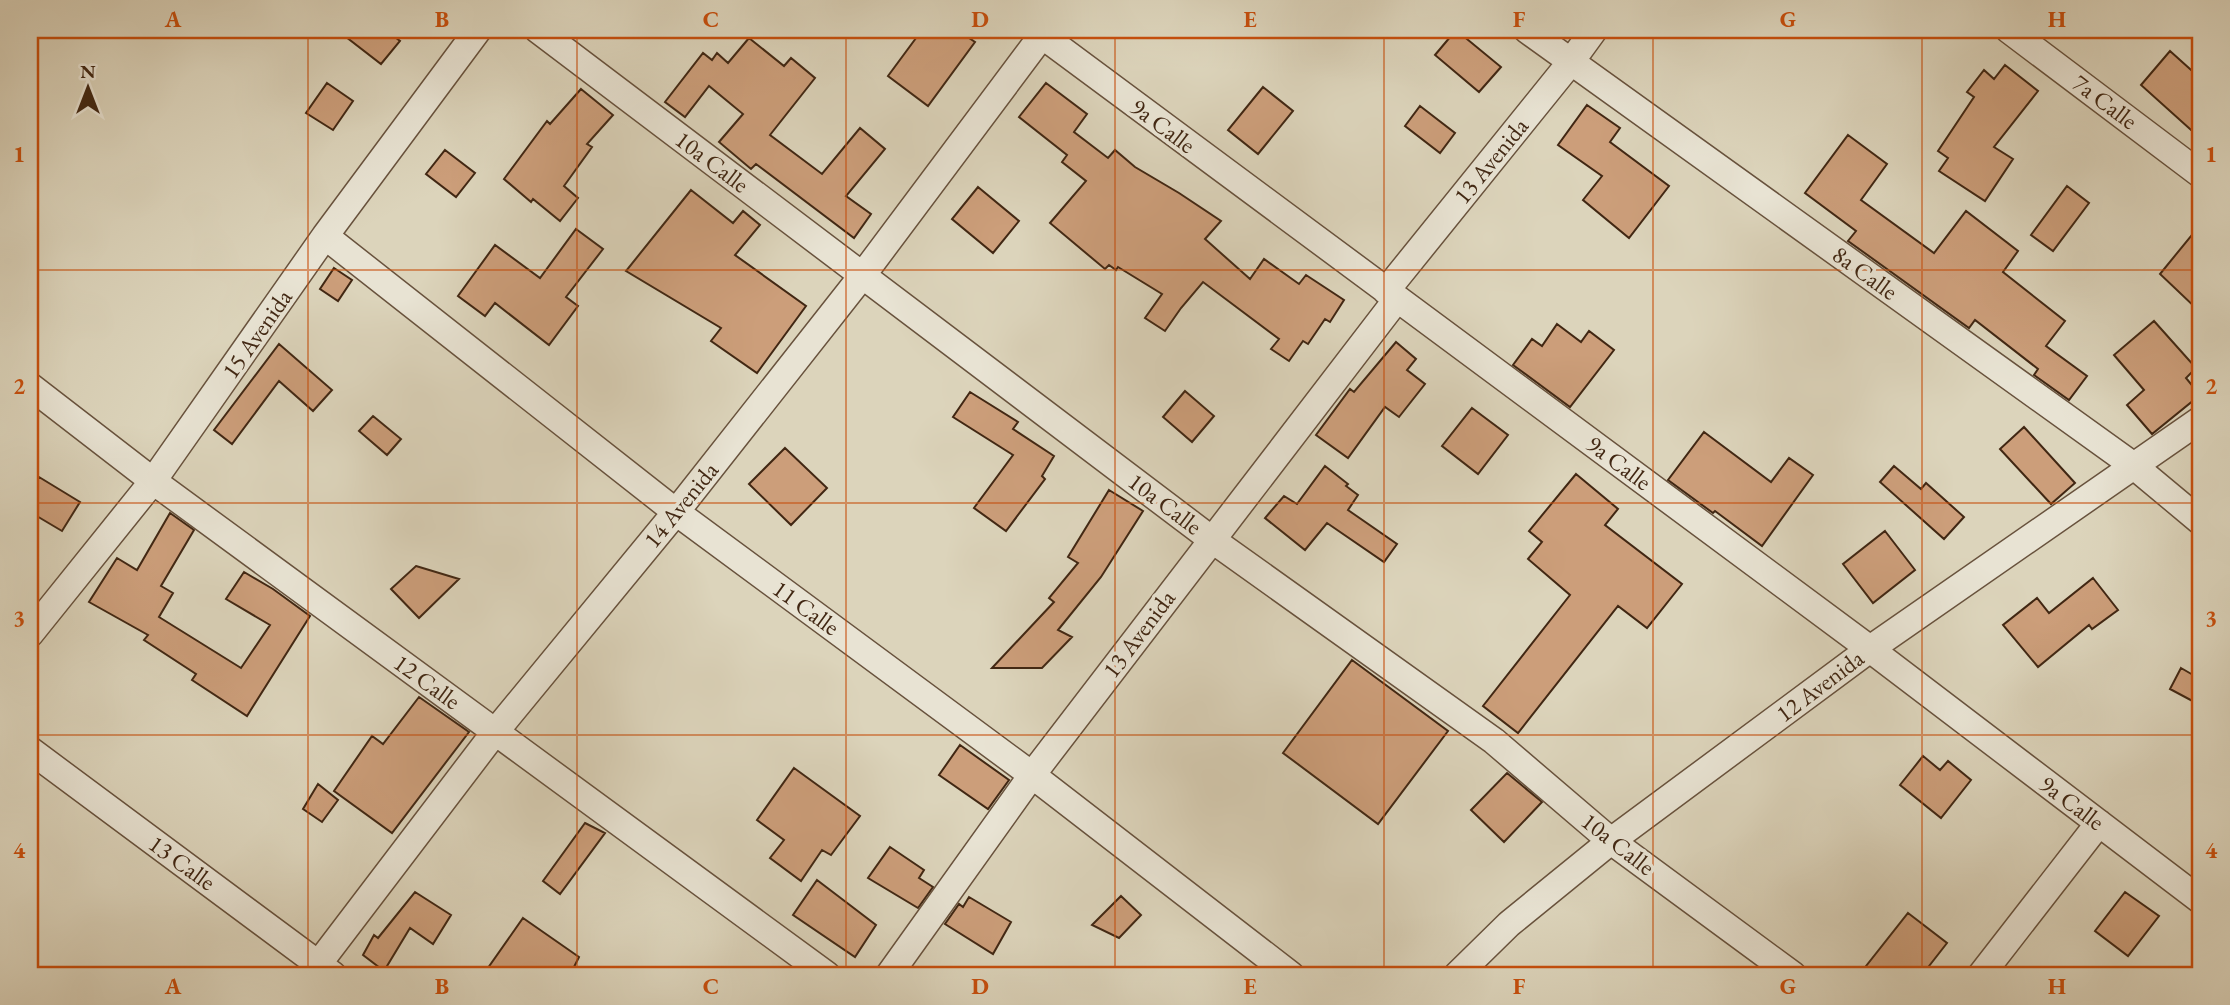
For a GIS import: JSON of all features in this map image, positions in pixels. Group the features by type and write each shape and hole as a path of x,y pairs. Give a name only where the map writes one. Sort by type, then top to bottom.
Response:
{"street":[{"name":"15 Avenida","path":"30,634 153,481 325,236 478,30"},
{"name":"10a Calle","path":"538,30 1211,540 1494,741 1611,841 1793,975"},
{"name":"8a Calle","path":"1527,30 2134,466 2200,520"},
{"name":"13 Avenida","path":"889,975 1032,775 1211,540 1391,295 1594,30"},
{"name":"7a Calle","path":"2009,30 2200,174"},
{"name":"14 Avenida","path":"321,972 495,732 676,512 862,276 1041,32"},
{"name":"9a Calle","path":"1041,32 1870,649 2200,900"},
{"name":"11 Calle","path":"325,236 676,512 1032,775 1291,975"},
{"name":"12 Calle","path":"30,386 153,481 827,975"},
{"name":"12 Avenida","path":"1457,975 1509,924 1611,841 1870,649 2200,420"},
{"name":"13 Calle","path":"30,750 321,972"},
{"path":"1981,975 2099,823"}],"building":[{"path":"337,30 386,30 400,41 381,64"},
{"path":"922,30 957,30 975,42 928,106 888,76"},
{"path":"1456,30 1501,67 1479,92 1435,55"},
{"path":"749,38 784,66 791,58 815,78 770,135 822,174 860,128 885,149 846,196 871,214 854,238 756,164 751,169 719,142 743,114 709,86 685,117 665,102 703,53 712,60 717,53 728,63"},
{"path":"2170,51 2200,78 2200,138 2141,85"},
{"path":"2005,65 2038,91 1994,147 2013,159 1985,201 1939,171 1948,158 1938,151 1974,97 1967,92 1984,70 1994,79"},
{"path":"327,83 353,101 333,130 306,113"},
{"path":"1046,83 1087,114 1074,132 1108,158 1115,150 1135,167 1221,221 1205,239 1250,279 1264,259 1299,284 1306,275 1344,300 1330,322 1325,319 1308,344 1303,341 1289,361 1271,349 1279,339 1203,282 1165,331 1145,318 1162,294 1118,267 1116,270 1109,265 1105,269 1050,223 1086,181 1062,162 1067,155 1019,117"},
{"path":"1263,87 1293,111 1258,154 1228,130"},
{"path":"581,89 613,115 587,144 592,147 564,186 578,198 560,221 533,199 531,202 504,179 547,121 550,124"},
{"path":"1587,105 1620,128 1610,142 1669,186 1629,238 1583,200 1602,176 1558,145"},
{"path":"1420,106 1455,133 1440,153 1405,126"},
{"path":"1848,135 1887,164 1861,200 1934,253 1966,211 2018,251 2003,272 2065,321 2046,346 2087,376 2069,400 2034,375 2038,369 1975,320 1969,328 1848,241 1856,231 1805,193"},
{"path":"445,150 475,173 456,197 426,174"},
{"path":"2067,186 2089,203 2053,251 2031,235"},
{"path":"978,187 1019,221 993,253 952,219"},
{"path":"691,190 733,223 743,211 760,225 735,255 806,306 757,373 711,341 721,328 626,271"},
{"path":"2200,225 2200,312 2160,274"},
{"path":"576,229 603,249 566,297 578,306 549,345 495,303 485,316 458,296 495,245 540,278"},
{"path":"334,268 352,280 338,301 320,289"},
{"path":"2154,321 2196,368 2186,378 2200,395 2152,434 2127,405 2144,390 2114,355"},
{"path":"1557,324 1581,342 1589,331 1614,350 1570,407 1513,365 1532,339 1542,346"},
{"path":"1396,342 1416,359 1407,370 1425,384 1399,417 1385,407 1348,458 1316,435 1350,389 1354,392"},
{"path":"279,344 332,390 313,411 279,381 232,444 214,430"},
{"path":"1185,391 1214,416 1192,442 1163,417"},
{"path":"970,392 1018,422 1013,429 1054,456 1042,476 1045,479 1006,531 974,508 1013,455 953,417"},
{"path":"1472,408 1508,435 1478,474 1442,446"},
{"path":"373,416 401,439 387,455 359,431"},
{"path":"2024,427 2075,483 2051,504 2000,449"},
{"path":"1704,432 1771,482 1789,458 1813,475 1762,546 1668,480"},
{"path":"785,448 827,488 791,525 749,484"},
{"path":"1325,466 1358,495 1348,510 1397,544 1384,562 1327,523 1305,550 1265,518 1284,496 1297,504"},
{"path":"1894,466 1921,489 1926,483 1964,517 1944,539 1880,482"},
{"path":"1576,474 1618,509 1605,525 1682,584 1647,628 1618,606 1518,733 1483,706 1570,595 1528,559 1542,542 1529,531"},
{"path":"39,477 80,502 62,531 30,512 30,493"},
{"path":"1109,490 1143,511 1101,577 1058,630 1072,637 1042,668 992,668 1054,602 1049,598 1078,563 1068,557"},
{"path":"170,513 194,530 161,586 173,593 159,617 241,668 270,625 226,599 244,572 310,616 247,716 192,680 196,674 144,640 148,635 89,602 117,558 137,570"},
{"path":"1885,531 1915,570 1873,603 1843,564"},
{"path":"416,566 459,579 419,618 391,589"},
{"path":"2093,578 2118,610 2092,629 2089,625 2038,667 2003,625 2037,598 2049,613"},
{"path":"1352,660 1448,731 1378,824 1283,753"},
{"path":"2181,668 2200,679 2200,705 2170,689"},
{"path":"419,697 469,732 392,833 334,791 372,736 383,744"},
{"path":"960,745 1009,780 988,809 939,775"},
{"path":"1923,756 1940,770 1948,761 1971,780 1941,818 1900,785"},
{"path":"794,768 860,816 831,855 822,850 801,881 770,858 784,840 757,820"},
{"path":"1507,773 1542,802 1504,842 1471,810"},
{"path":"318,784 338,800 322,822 303,809"},
{"path":"585,823 605,833 560,894 543,881"},
{"path":"890,847 924,870 919,878 933,887 918,908 868,878"},
{"path":"817,880 876,925 855,957 793,915"},
{"path":"415,892 451,915 433,944 410,928 384,971 363,955 374,935 378,938"},
{"path":"2125,892 2159,916 2128,956 2095,931"},
{"path":"1121,896 1141,915 1119,938 1092,925"},
{"path":"969,897 1011,922 993,954 945,924 959,904 963,907"},
{"path":"1908,913 1947,943 1922,975 1859,975"},
{"path":"523,918 579,957 570,975 483,975"}]}
